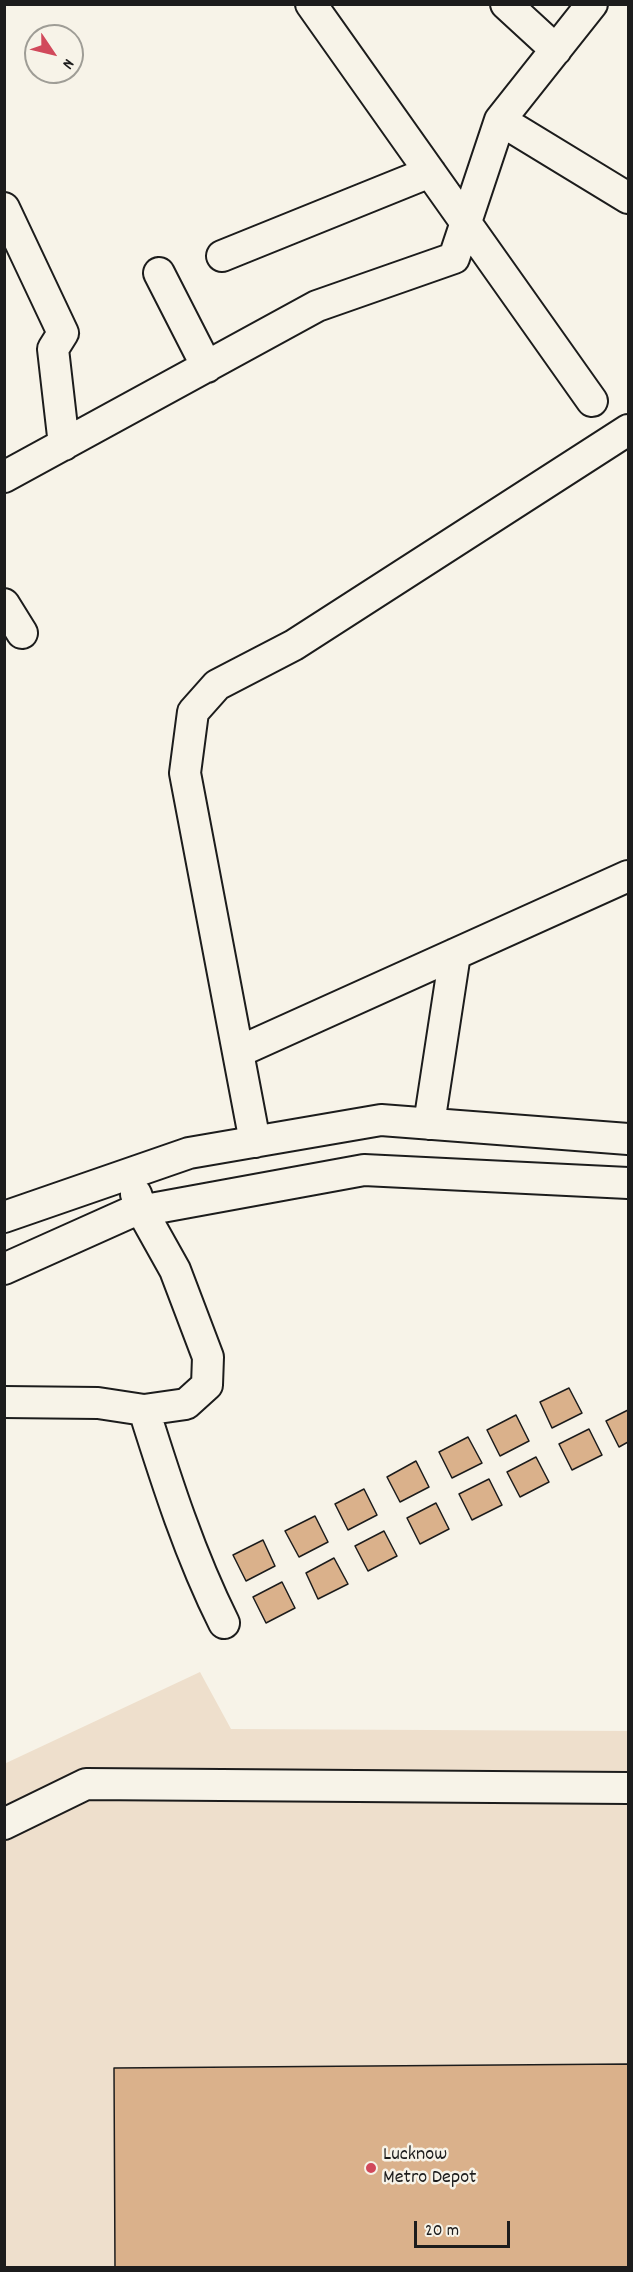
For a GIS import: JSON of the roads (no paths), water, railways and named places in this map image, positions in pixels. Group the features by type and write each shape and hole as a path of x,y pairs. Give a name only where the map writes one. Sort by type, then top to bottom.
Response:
{"street":[{"path":"310,4 592,401"},
{"path":"506,4 556,50"},
{"path":"4,477 317,306 454,258 500,120 592,4"},
{"path":"500,120 628,198"},
{"path":"222,256 430,172"},
{"path":"4,208 63,333 53,349 64,445"},
{"path":"159,273 207,367"},
{"path":"255,1142 185,773 193,712 217,685 294,645 628,430"},
{"path":"4,604 22,633"},
{"path":"238,1052 628,876"},
{"path":"429,1124 455,954"},
{"path":"4,1216 189,1153 381,1120 628,1139"},
{"path":"305,1133 312,1179"},
{"path":"4,1269 129,1213 364,1170 628,1183"},
{"path":"4,1402 98,1403 144,1410 186,1404 207,1385 208,1358 175,1270 142,1211 128,1174"},
{"path":"144,1410 175,1508 210,1595 224,1623"},
{"path":"4,1824 86,1784 628,1788"}],"place":[{"name":"Lucknow Metro Depot","path":"371,2168"}]}
